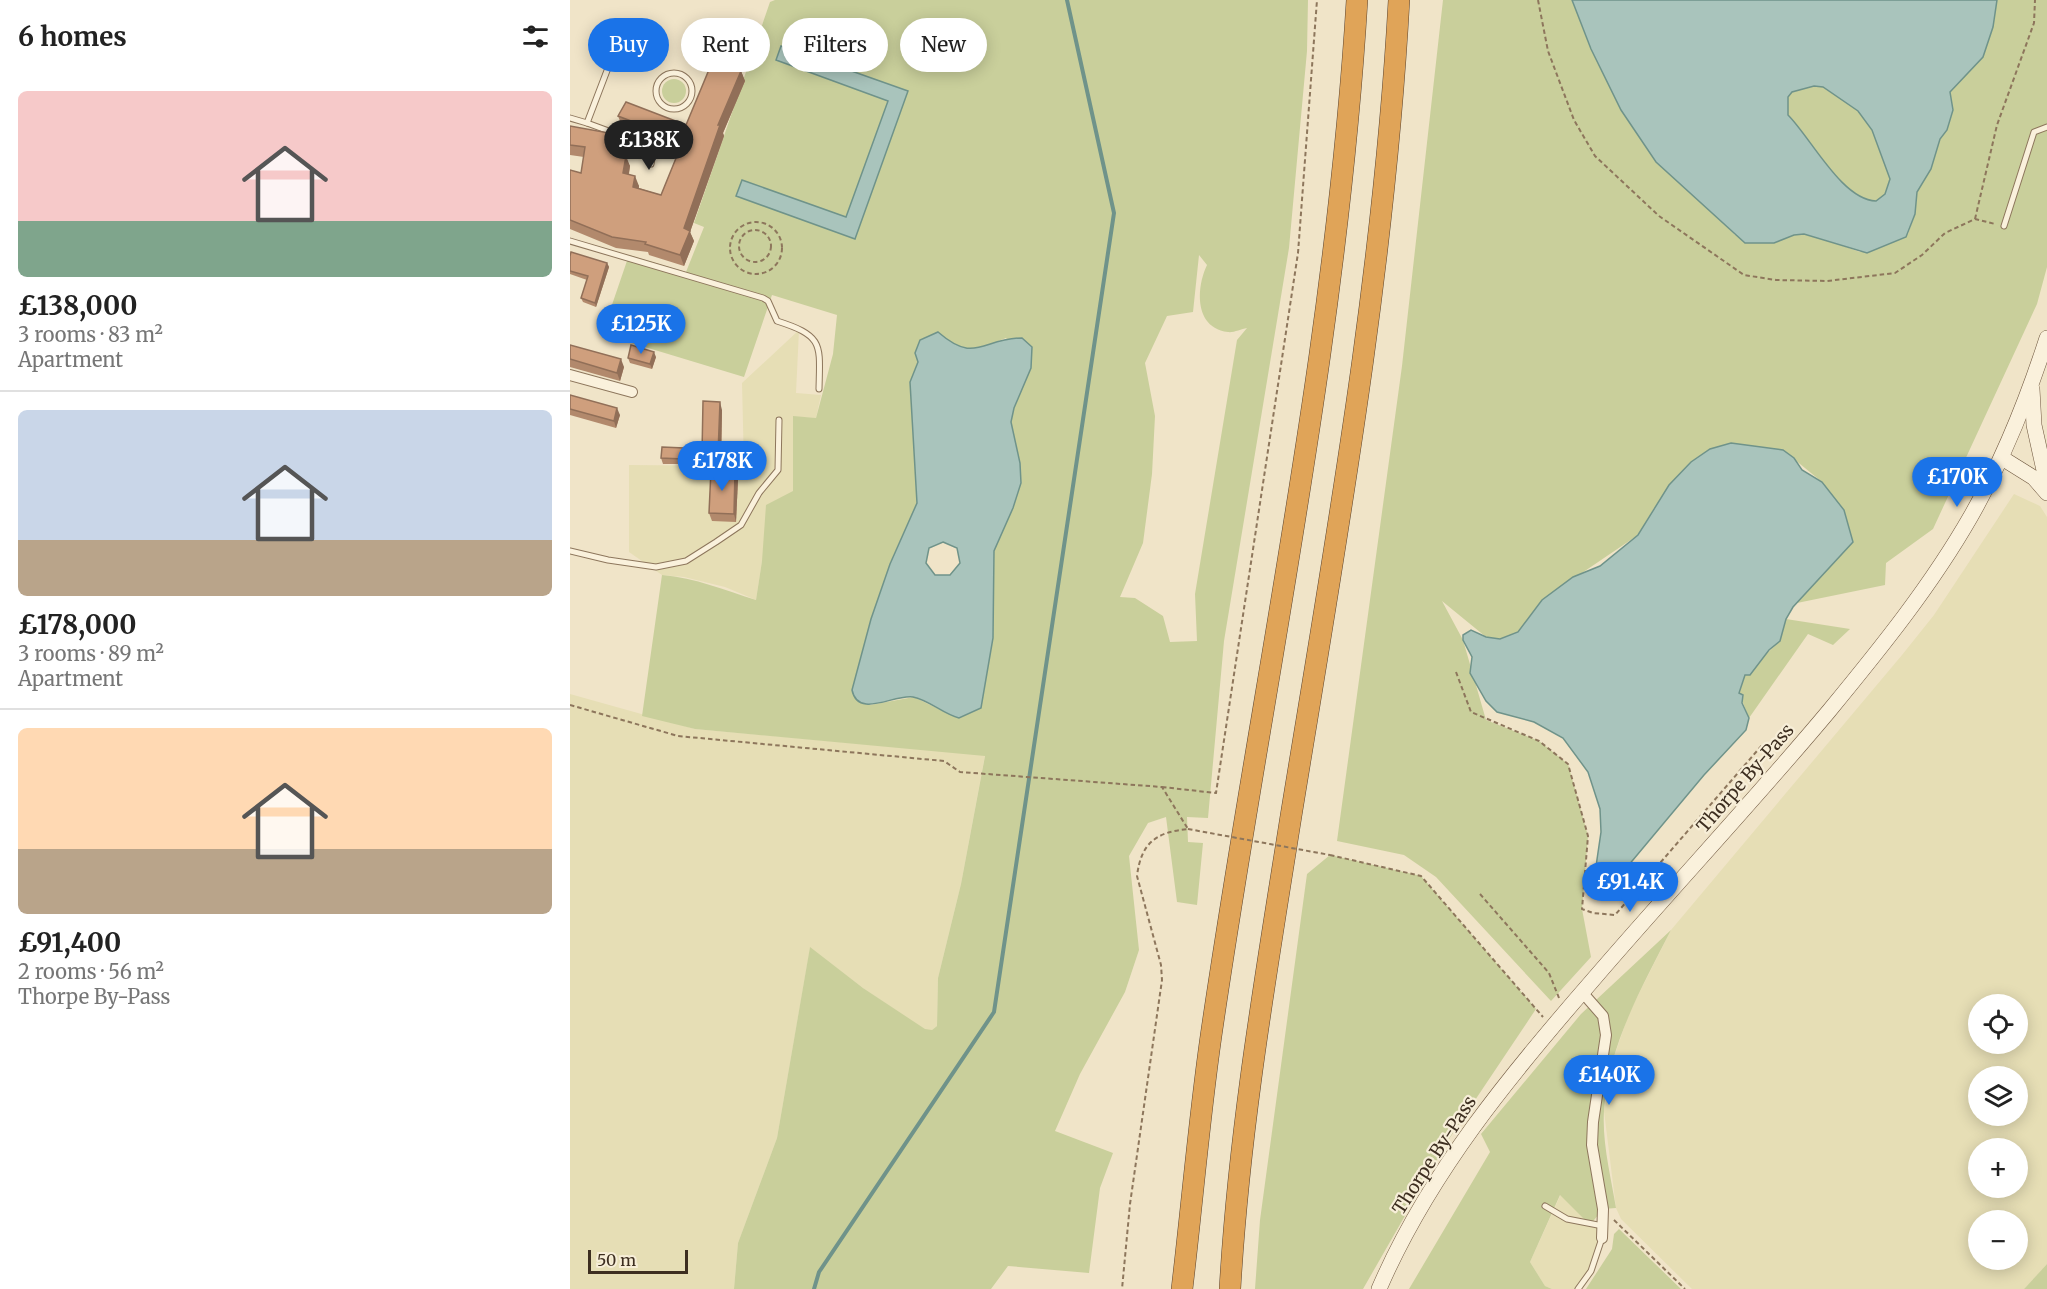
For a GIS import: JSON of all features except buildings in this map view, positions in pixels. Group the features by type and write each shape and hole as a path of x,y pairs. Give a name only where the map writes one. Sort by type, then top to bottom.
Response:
{"highway":[{"path":"1182,1289 1211,1037 1302,481 1345,149 1357,0"},
{"path":"1230,1289 1235,1196 1249,1074 1331,571 1371,293 1396,68 1399,0"}],"main road":[{"name":"Thorpe By-Pass","path":"1379,1289 1425,1200 1466,1134 1551,1026 1795,751 1894,631 1937,571 1971,516 2002,458 2047,338"},
{"path":"2032,383 2034,425 2039,458 2047,484"},
{"path":"2002,458 2034,478 2047,493"}],"street":[{"path":"570,375 632,392"},
{"path":"1582,992 1594,1003 1606,1025 1592,1146 1603,1209 1602,1238"}],"lane":[{"path":"586,123 606,72"},
{"path":"668,74 681,75 691,84 691,97 683,107 670,108 659,101 657,85 668,74"},
{"path":"570,118 625,137 653,153 651,164"},
{"path":"2004,226 2034,132 2047,127"},
{"path":"570,241 763,298 768,301 777,321 811,336 820,349 819,389"},
{"path":"570,551 656,567 686,561 741,525 759,493 778,470 779,420"},
{"path":"1545,1206 1567,1219 1603,1226"},
{"path":"1578,1289 1591,1271 1602,1238"}],"path":[{"path":"570,705 678,736 944,761 960,772 1216,792 1298,253 1317,0"},
{"path":"1538,0 1548,51 1574,120 1595,156 1659,216 1744,275 1776,280 1827,281 1894,273 1922,255 1946,233 1975,219 2004,226"},
{"path":"1975,219 1996,125 2034,23 2035,0"},
{"path":"753,222 765,224 778,236 781,254 775,265 765,272 747,272 733,260 731,242 741,227 753,222"},
{"path":"750,231 760,231 768,237 770,252 764,260 749,261 739,251 739,241 750,231"},
{"path":"1456,672 1471,712 1539,741 1568,764 1588,836 1582,909 1593,913 1615,915 1763,744"},
{"path":"1162,786 1188,829"},
{"path":"1122,1289 1130,1204 1162,980 1161,965 1137,876 1144,849 1163,833 1188,829 1330,855 1421,876 1551,1026"},
{"path":"1480,894 1549,973 1565,1011"},
{"path":"1603,1209 1685,1289"}],"shaded area":[{"path":"799,330 796,393 821,395 816,418 793,417 793,491 762,561 756,600 725,587 684,577 662,575 629,552 629,465 744,466 742,383"},
{"path":"2014,494 2040,506 2047,517 2047,1264 2024,1289 1692,1289 1621,1219 1616,1208 1604,1111 1615,1054 1629,1013 1671,930 1934,615"},
{"path":"570,694 695,729 985,755 961,884 938,978 937,1026 932,1030 925,1030 810,948 777,1138 738,1243 734,1289 570,1289"},
{"path":"1561,1194 1590,1225 1603,1226 1591,1271 1578,1289 1552,1289 1545,1286 1530,1262"}],"green space":[{"path":"775,0 1308,0 1307,51 1289,248 1224,641 1208,818 1187,817 1188,842 1203,843 1197,905 1177,902 1166,817 1148,823 1129,856 1139,950 1125,992 1080,1074 1055,1131 1113,1153 1100,1188 1089,1273 1008,1266 991,1289 734,1289 738,1243 777,1138 810,947 863,988 925,1029 932,1030 937,1026 938,978 961,884 985,756 695,729 642,716 662,575 698,582 756,600 762,561 766,505 793,491 793,416 816,418 833,354 837,315 772,295 744,377 602,334 629,255 686,272 704,227 694,223 746,72 770,72 770,18 764,18 770,2","holes":["1199,255 1207,265 1203,274 1200,295 1201,306 1209,323 1217,329 1230,332 1247,328 1237,340 1195,594 1197,641 1170,642 1163,616 1135,598 1120,597 1143,543 1152,474 1155,416 1145,363 1167,316 1193,312","1006,338 1031,368 1014,408 1011,422 1020,463 994,551 993,638 981,708 953,716 914,697 870,705 890,563 917,503 910,382 918,361 954,346 975,350"]},
{"path":"1443,0 1572,0 1591,49 1621,110 1656,162 1702,201 1735,235 1774,243 1794,235 1812,235 1860,252 1908,234 1915,214 1917,192 1931,169 1940,139 1947,130 1953,110 1950,92 1983,57 1993,27 1997,0 2047,0 2047,267 2037,304 1933,529 1886,563 1885,585 1797,603 1853,542 1822,482 1783,450 1654,508 1638,535 1542,600 1518,632 1501,639 1486,637 1442,601 1463,640 1486,720 1539,741 1568,764 1588,836 1582,909 1591,957 1551,1001 1436,877 1404,855 1337,841 1402,366"},
{"path":"674,79 679,80 685,86 685,96 679,102 674,103 669,102 663,96 662,91 663,86 669,80"},
{"path":"1814,86 1823,87 1858,111 1872,130 1890,179 1885,194 1876,201 1863,198 1839,179 1788,115 1788,97 1792,92"},
{"path":"1786,619 1850,629 1833,645 1808,634 1749,718 1739,693 1745,674 1780,641"},
{"path":"1330,855 1421,876 1536,1009 1449,1139 1363,1289 1255,1289 1260,1220 1307,874"},
{"path":"1671,930 1619,1040 1607,1087 1604,1135 1616,1208 1603,1209 1590,1225 1560,1195 1530,1262 1545,1286 1552,1289 1409,1289 1490,1152 1481,1134 1581,1014"},
{"path":"1619,1229 1681,1289 1586,1289 1612,1249 1614,1234"},
{"path":"2047,1264 2047,1289 2024,1289"}],"water":[{"path":"1572,0 1997,0 1993,27 1983,57 1950,92 1953,110 1947,130 1940,139 1931,169 1917,192 1915,214 1906,237 1867,253 1804,234 1794,235 1774,243 1745,243 1656,162 1621,110 1591,49","holes":["1814,86 1823,87 1858,111 1872,130 1890,179 1885,194 1876,201 1863,198 1839,179 1788,115 1788,97 1792,92"]},
{"path":"781,46 782,46 782,62 776,60"},
{"path":"809,72 854,72 908,91 855,239 736,196 742,180 846,217 888,101"},
{"path":"938,332 962,347 979,347 1008,339 1022,338 1032,347 1031,368 1014,408 1011,422 1020,463 1021,483 994,551 993,638 981,708 959,718 913,697 878,703 861,703 856,699 852,690 871,619 890,564 917,503 910,382 918,362 915,353 920,340","holes":["943,542 957,548 960,563 950,575 935,575 926,563 929,548"]},
{"path":"1731,443 1783,450 1794,458 1802,470 1822,482 1844,510 1853,542 1793,607 1786,619 1780,641 1769,650 1750,675 1745,675 1739,693 1743,695 1742,703 1749,718 1746,730 1704,775 1607,891 1599,892 1594,880 1601,832 1600,809 1588,772 1563,738 1534,722 1497,712 1486,701 1470,673 1472,657 1463,640 1463,635 1471,630 1486,637 1500,639 1518,632 1542,600 1573,577 1600,566 1638,535 1669,485 1691,462 1710,449"}],"waterway":[{"path":"814,1289 819,1272 994,1012 1114,213 1067,0"}]}
